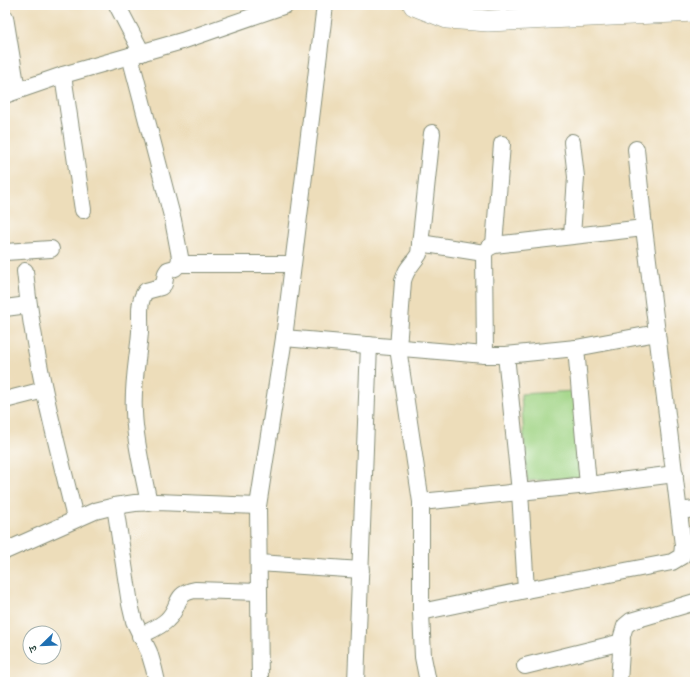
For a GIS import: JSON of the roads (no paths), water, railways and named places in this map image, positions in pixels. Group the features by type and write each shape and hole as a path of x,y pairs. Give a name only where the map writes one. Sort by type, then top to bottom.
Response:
{"main road":[{"path":"414,5 447,18 488,22 695,11"}],"street":[{"path":"117,5 136,54 180,257 179,264 175,268 168,270 166,273 164,284 161,287 146,291 141,299 139,347 135,373 134,410 136,435 149,503"},
{"path":"5,17 11,92 63,75 203,34 286,5"},
{"path":"260,682 258,506 284,338 325,5"},
{"path":"63,75 83,210"},
{"path":"428,682 423,657 421,612 421,502 398,348 405,272 419,254 432,133"},
{"path":"572,142 576,177 572,236"},
{"path":"485,355 489,249 502,144"},
{"path":"421,612 672,562 682,556 683,545 675,474 644,228 636,150"},
{"path":"420,243 489,249 572,236 644,228"},
{"path":"5,252 51,250"},
{"path":"179,264 293,264"},
{"path":"25,271 28,305 44,390 76,518"},
{"path":"5,308 28,305"},
{"path":"284,338 485,355 506,355 576,348 657,333"},
{"path":"356,682 369,346"},
{"path":"576,348 588,485"},
{"path":"506,355 520,492 526,590"},
{"path":"5,400 44,390"},
{"path":"421,502 588,485 675,474"},
{"path":"5,551 95,510 115,506 135,503 149,503 258,506"},
{"path":"115,506 134,621 149,652 157,682"},
{"path":"679,511 695,509"},
{"path":"259,563 360,570"},
{"path":"140,636 166,622 176,609 183,594 187,592 195,590 260,592"},
{"path":"618,682 625,626 631,621 695,602"},
{"path":"525,666 622,642"}]}
